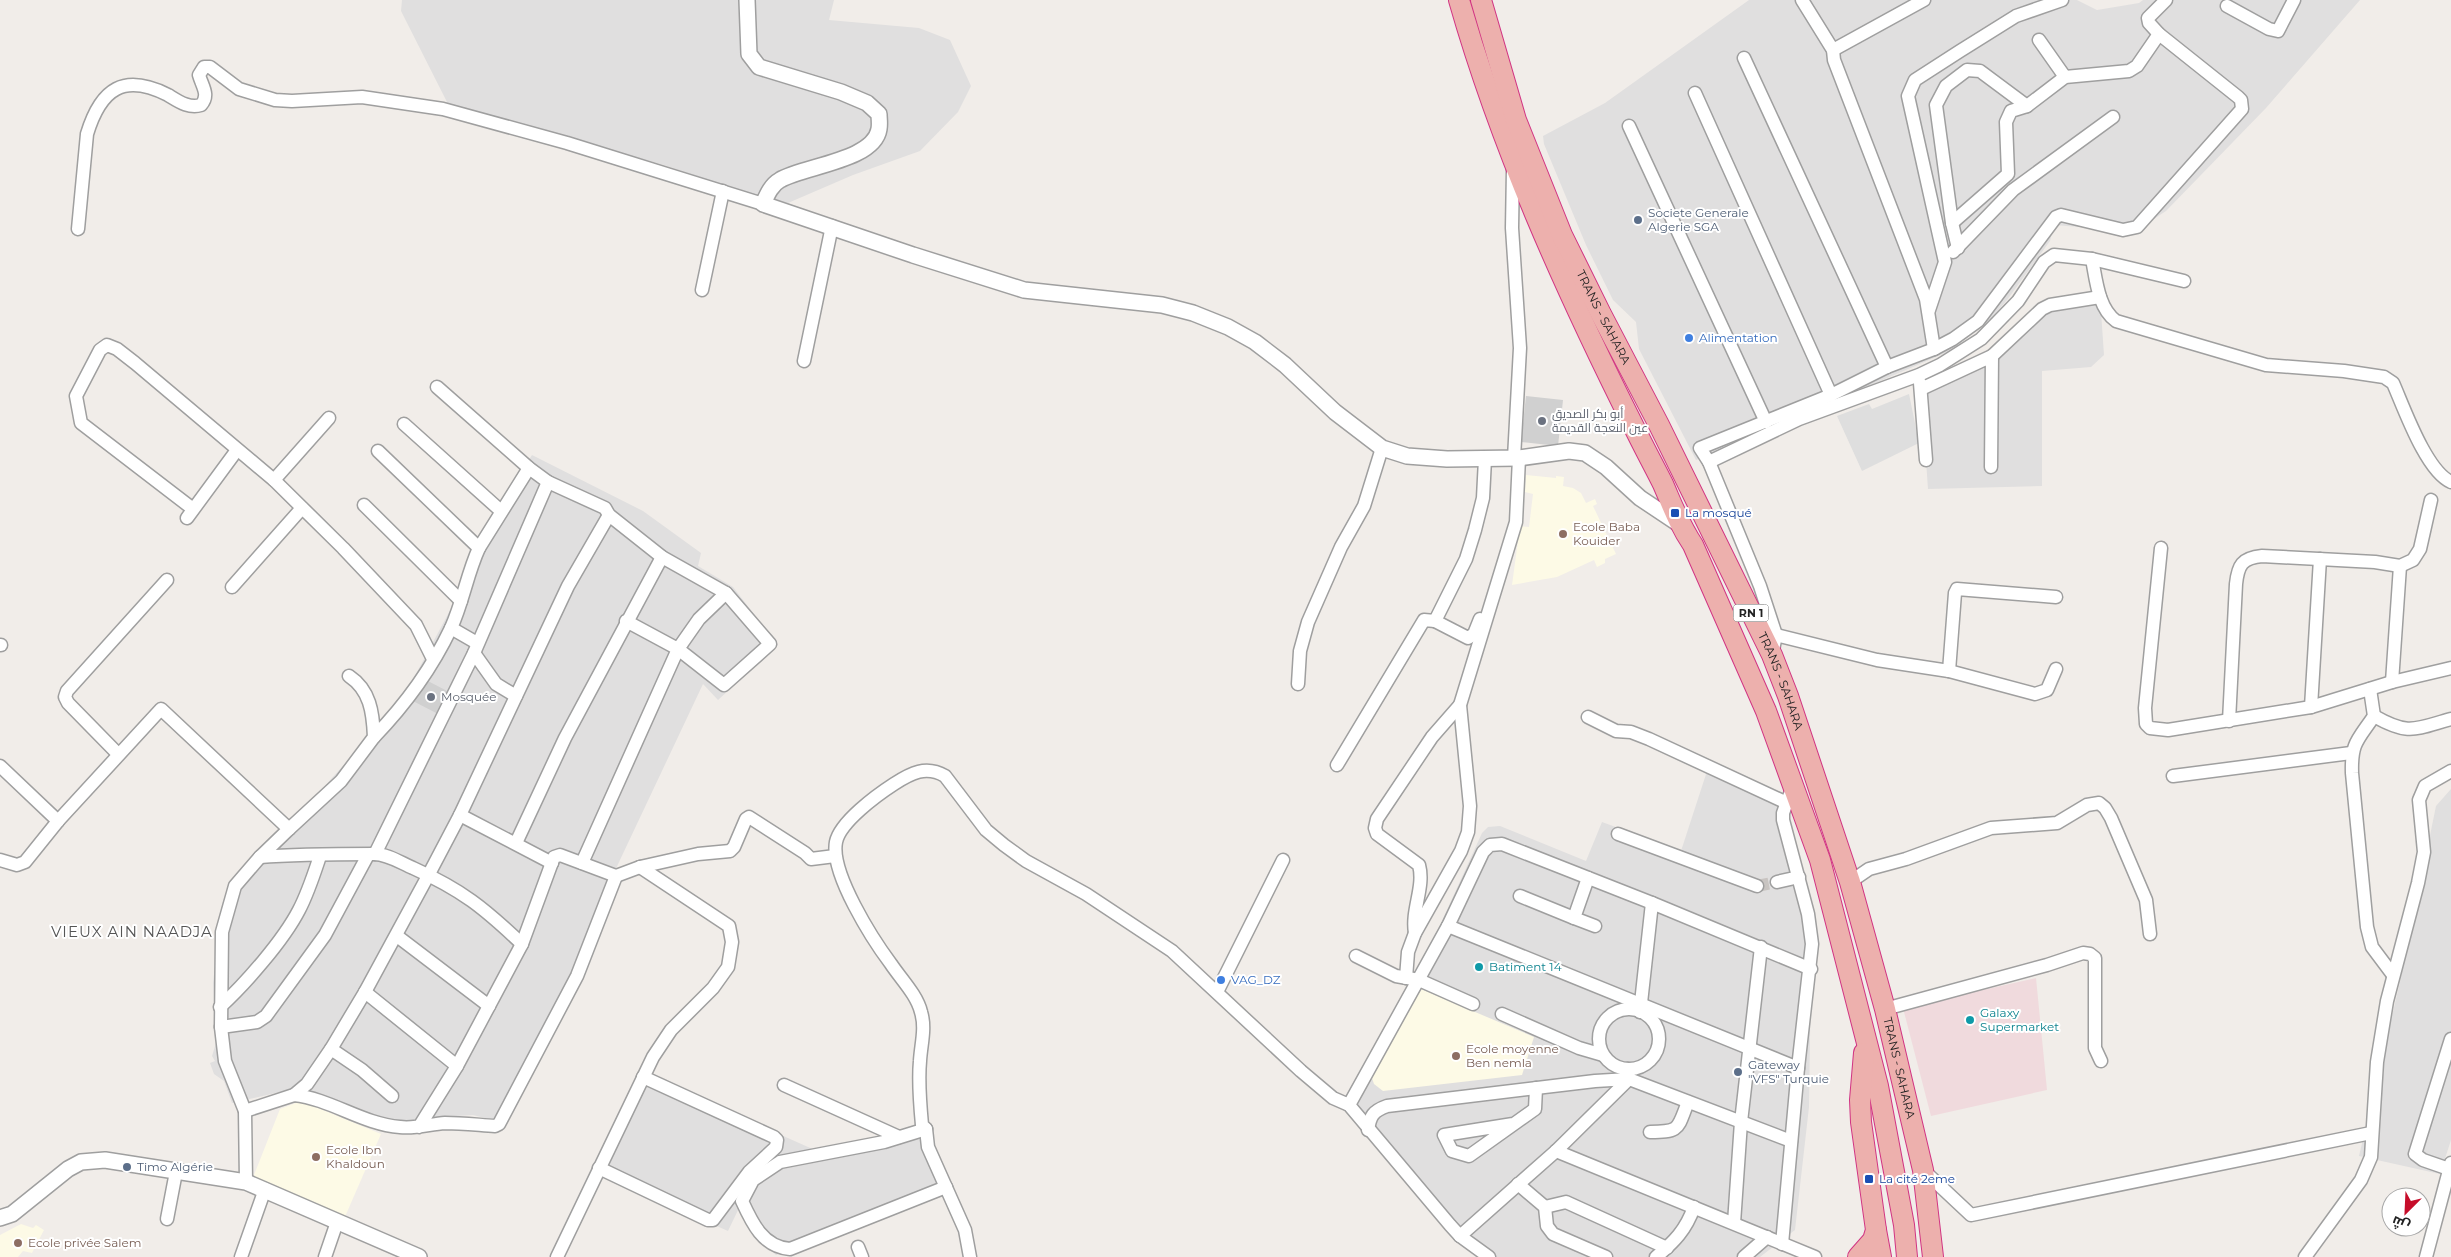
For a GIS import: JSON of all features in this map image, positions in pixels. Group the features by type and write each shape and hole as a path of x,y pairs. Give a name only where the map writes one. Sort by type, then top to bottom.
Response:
{"highway":[{"name":"TRANS - SAHARA","path":"1459,0 1473,50 1513,159 1581,321 1664,486 1679,524 1694,545 1751,676 1790,794 1820,860 1878,1086 1904,1225 1906,1257"},
{"name":"TRANS - SAHARA","path":"1481,0 1516,120 1562,235 1600,314 1660,425 1772,655 1788,696 1850,882 1885,1009 1923,1170 1933,1257"},
{"path":"1866,1036 1860,1100 1861,1122 1881,1257"},
{"path":"1858,1257 1873,1240 1876,1230"}],"street":[{"path":"747,0 749,54 759,67 841,92 867,103 879,114 879,130 874,141 860,152 780,180 769,191 763,204"},
{"path":"1802,0 1833,50 1834,60 1929,310 1934,349"},
{"path":"1833,50 1924,0"},
{"path":"1945,262 1908,96 1915,80 2016,16 2062,0"},
{"path":"1772,655 1776,635 1760,586 1709,462 1700,448 1831,395 1887,367 1954,340 1978,321 2056,217 2061,215 2123,230 2137,227 2242,109 2241,100 2238,97 2159,34 2149,23 2148,18 2166,0"},
{"path":"2227,6 2269,29 2278,31 2294,0"},
{"path":"1952,223 2008,174 2006,122 2012,111 2027,106 2065,77 2129,71 2137,66 2159,34"},
{"path":"2039,40 2065,77"},
{"path":"1744,58 1887,367"},
{"path":"78,229 88,134 91,122 106,97 118,88 128,84 150,86 189,106 201,105 205,100 206,94 199,75 204,66 210,67 239,89 275,100 292,101 362,96 444,109 723,191 832,226 913,256 1024,290 1162,305 1192,313 1255,342 1285,365 1335,412 1382,448 1407,456 1484,460 1569,451 1585,453 1606,468 1640,498 1679,524"},
{"path":"1958,248 1952,223 1936,105 1946,86 1967,70 1980,71 2027,106"},
{"path":"1695,93 1831,395"},
{"path":"1929,310 1945,262 2012,190 2113,117"},
{"path":"1629,126 1766,422"},
{"path":"1412,979 1408,952 1415,933 1461,851 1468,832 1470,806 1460,706 1468,673 1505,564 1516,522 1520,348 1512,228 1513,159"},
{"path":"702,290 723,191"},
{"path":"804,361 832,226"},
{"path":"1709,462 1798,419 1919,375 1940,365 1981,339 2018,301 2044,262 2054,255 2092,259 2184,281"},
{"path":"2092,259 2100,297 2110,317 2116,321 2266,365 2344,371 2384,377 2393,383 2432,463 2445,479 2451,482"},
{"path":"1921,389 1992,356 2042,309 2050,305 2100,297"},
{"path":"237,450 190,513 81,423 76,396 100,350 108,345 117,349 274,480 396,602 416,625 433,659"},
{"path":"1991,467 1992,356"},
{"path":"1919,375 1926,460"},
{"path":"437,387 529,468 548,482 605,508 609,515 662,557 726,593 770,642 768,647 724,685 678,649 626,621"},
{"path":"274,480 328,418"},
{"path":"404,424 501,511"},
{"path":"1298,684 1300,651 1308,622 1341,547 1364,506 1382,448"},
{"path":"378,451 479,548"},
{"path":"1435,622 1466,559 1475,530 1483,498 1484,460"},
{"path":"246,1182 245,1111 225,1061 220,1007 222,932 235,886 260,857 341,780 374,737 402,707 451,628 462,601 470,566 479,548 529,468"},
{"path":"221,1027 257,1022 266,1016 325,935 372,854 476,648 548,482"},
{"path":"2229,721 2236,584 2240,568 2249,557 2375,562 2400,566 2408,564 2417,556 2431,500"},
{"path":"364,505 462,601"},
{"path":"232,587 302,508"},
{"path":"245,1111 294,1094 308,1084 366,992 460,815 568,586 609,515"},
{"path":"2161,548 2145,708 2146,724 2155,730 2168,730 2311,707 2370,688 2451,668"},
{"path":"516,843 566,738 626,621 662,557"},
{"path":"2311,707 2320,559"},
{"path":"1337,764 1424,620 1435,622 1465,638 1471,637 1505,564"},
{"path":"2392,682 2400,566"},
{"path":"118,754 68,703 65,697 67,691 167,580"},
{"path":"1948,671 1954,593 1957,589 2056,597"},
{"path":"582,863 678,649 699,620 726,593"},
{"path":"451,628 476,648 496,684 516,696"},
{"path":"1776,635 1877,660 1948,671 2034,694 2047,690 2056,669"},
{"path":"348,676 366,692 374,718 374,737"},
{"path":"2370,688 2374,716 2356,740 2351,753 2367,927 2372,947 2393,975"},
{"path":"1415,933 1413,919 1421,873 1419,864 1377,834 1375,828 1377,819 1432,737 1460,706"},
{"path":"0,860 17,865 25,862 58,821 118,754 162,709 289,829"},
{"path":"2374,716 2402,730 2410,730 2451,719"},
{"path":"1588,717 1616,731 1631,732 1790,794 1783,820 1799,877 1812,944 1811,969 1798,1068 1782,1244"},
{"path":"2173,776 2351,753"},
{"path":"0,766 58,821"},
{"path":"970,1257 965,1230 928,1147 926,1129 922,1125 919,1062 924,1024 921,1009 874,942 849,894 835,856 836,840 851,818 884,790 912,773 926,770 937,771 945,776 986,830 1004,845 1026,861 1086,894 1160,942 1217,992 1301,1071 1333,1098 1348,1105 1460,1236 1489,1257"},
{"path":"2305,1257 2361,1180 2371,1157 2371,1133 2377,1062 2393,975 2418,883 2424,852 2419,800 2425,786 2451,771"},
{"path":"1850,882 1869,869 1990,828 2057,823 2087,805 2099,803 2106,808 2111,818 2146,900 2150,934"},
{"path":"460,815 552,863"},
{"path":"420,1127 457,1066 522,944 554,857 560,855 616,876 640,867 698,854 730,850 734,847 746,818 749,817 805,853 812,860 835,856"},
{"path":"1618,834 1757,886"},
{"path":"1348,1105 1412,979 1448,926 1483,852 1490,845 1502,844 1652,902 1811,969"},
{"path":"260,857 289,854 320,856 372,854 397,860 456,888 485,909 522,944"},
{"path":"220,1007 239,990 288,929 310,885 320,856"},
{"path":"1217,992 1283,860"},
{"path":"557,1257 643,1077 672,1030 713,988 728,967 732,942 729,926 640,867"},
{"path":"294,1094 310,1097 372,1122 399,1127 420,1127 446,1123 495,1126 499,1124 577,976 616,876"},
{"path":"1777,882 1799,877"},
{"path":"1574,918 1588,878"},
{"path":"1520,896 1595,926"},
{"path":"1460,1236 1556,1151 1628,1074 1646,1064 1657,1049 1657,1030 1653,1022 1640,1008 1652,902"},
{"path":"1448,926 1640,1008 1750,1048 1798,1068"},
{"path":"397,936 489,1006"},
{"path":"1734,1223 1741,1122 1761,947"},
{"path":"1885,1009 2047,965 2083,953 2090,954 2095,958 2095,1048 2101,1060"},
{"path":"1356,956 1396,976 1412,979 1473,1004"},
{"path":"366,992 457,1066"},
{"path":"1603,1055 1599,1035 1602,1025 1608,1017 1627,1009 1640,1008"},
{"path":"1502,1014 1580,1048 1603,1055 1628,1074 1688,1102 1791,1141"},
{"path":"2426,1257 2450,1166 2423,1160 2416,1154 2451,1039"},
{"path":"331,1049 362,1070 392,1096"},
{"path":"1368,1130 1369,1119 1376,1110 1387,1106 1536,1088 1628,1074"},
{"path":"599,1168 708,1220 713,1220 749,1172 776,1147 774,1137 643,1077"},
{"path":"784,1085 900,1137"},
{"path":"1513,1124 1444,1135 1452,1151 1469,1156 1535,1109 1536,1088"},
{"path":"1650,1132 1671,1132 1677,1128 1688,1102"},
{"path":"926,1129 884,1142 780,1162 753,1180 742,1201 751,1222 772,1244 790,1249 946,1187"},
{"path":"1923,1170 1971,1215 2371,1133"},
{"path":"1556,1151 1815,1257"},
{"path":"0,1218 12,1214 68,1169 81,1162 105,1160 246,1182 419,1257"},
{"path":"167,1219 176,1172"},
{"path":"1518,1184 1545,1207 1547,1226 1553,1234 1606,1257"},
{"path":"241,1257 265,1189"},
{"path":"1545,1207 1566,1202 1667,1248"},
{"path":"1656,1257 1676,1240 1689,1222 1694,1207"},
{"path":"325,1257 337,1222"},
{"path":"1744,1257 1767,1237"}],"shaded area":[{"path":"402,0 834,0 829,20 919,28 950,40 971,86 958,112 920,151 853,175 788,203 744,192 664,165 448,104 401,11"},
{"path":"1749,0 2077,0 2097,10 2139,3 2143,0 2360,0 2266,108 2166,211 2131,234 2054,225 2050,241 2007,300 1988,322 1950,351 1696,460 1639,349 1636,322 1613,300 1586,245 1544,144 1543,136 1605,103"},
{"path":"2100,297 2104,355 2091,367 2042,371 2042,486 1928,489 1921,389 1992,356 2042,309"},
{"path":"1909,394 1919,443 1862,471 1837,416 1869,404 1872,409"},
{"name":"أبو بكر الصديق عين النعجة القديمة","path":"1526,396 1563,400 1558,446 1521,442"},
{"path":"532,455 643,511 701,553 698,566 733,587 778,645 718,700 703,684 611,879 578,958 552,1013 493,1120 473,1115 441,1117 416,1123 373,1118 315,1094 284,1091 232,1103 224,1081 214,1074 210,1063 215,1061 212,1056 216,1043 213,983 222,904 231,880 297,817 402,700 454,603 465,568 480,537"},
{"name":"Ecole Baba Kouider","path":"1526,475 1564,477 1563,486 1573,488 1581,493 1586,503 1595,499 1597,504 1593,506 1616,554 1605,559 1605,563 1597,567 1594,560 1557,577 1512,585 1520,526 1529,527 1533,494 1525,492"},
{"name":"Mosquée","path":"426,680 451,693 440,715 411,700"},
{"path":"1709,765 1762,785 1783,813 1808,914 1811,969 1809,1107 1795,1230 1760,1257 1494,1257 1460,1236 1345,1097 1409,986 1441,923 1482,833 1488,827 1500,826 1586,861 1602,822 1681,851"},
{"path":"2451,789 2451,1140 2440,1174 2359,1156 2400,982 2436,806"},
{"path":"2036,978 2047,1090 1931,1116 1903,1008"},
{"name":"Ecole moyenne Ben nemla","path":"1421,989 1534,1037 1522,1075 1383,1091 1374,1084 1372,1078"},
{"path":"649,1073 720,1108 817,1151 924,1136 946,1195 776,1255 754,1235 739,1208 728,1231 602,1175"},
{"name":"Ecole Ibn Khaldoun","path":"301,1101 381,1134 344,1219 252,1180 280,1109"},
{"name":"Ecole privée Salem","path":"21,1224 33,1228 36,1225 44,1230 32,1253 23,1251 18,1257 0,1257 0,1235"}],"tunnel":[{"path":"1757,886 1777,882"}],"place":[{"name":"Societe Generale Algerie SGA","path":"1638,220"},
{"name":"Alimentation","path":"1689,338"},
{"name":"أبو بكر الصديق عين النعجة القديمة","path":"1542,421"},
{"name":"La mosqué","path":"1675,513"},
{"name":"Ecole Baba Kouider","path":"1563,534"},
{"name":"Mosquée","path":"431,697"},
{"name":"Batiment 14","path":"1479,967"},
{"name":"VAG_DZ","path":"1221,980"},
{"name":"Galaxy Supermarket","path":"1970,1020"},
{"name":"Ecole moyenne Ben nemla","path":"1456,1056"},
{"name":"Gateway \"VFS\" Turquie","path":"1738,1072"},
{"name":"Ecole Ibn Khaldoun","path":"316,1157"},
{"name":"Timo Algérie","path":"127,1167"},
{"name":"La cité 2eme","path":"1869,1179"},
{"name":"Ecole privée Salem","path":"18,1243"}],"district":[{"name":"VIEUX AIN NAADJA","path":"132,932"}]}
